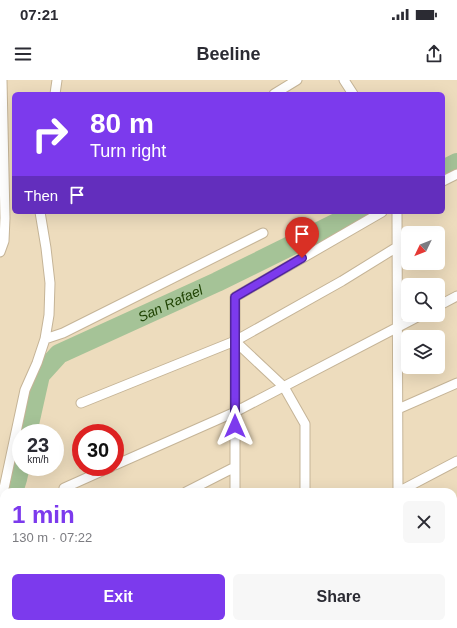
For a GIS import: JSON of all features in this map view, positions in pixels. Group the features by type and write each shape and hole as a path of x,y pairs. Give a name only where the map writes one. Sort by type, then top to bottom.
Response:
{"street":[{"path":"0,252 4,241 2,218 1,139 2,80"},
{"path":"55,92 57,80"},
{"path":"277,92 298,80"},
{"path":"344,80 352,92"},
{"path":"445,179 457,174"},
{"path":"4,488 25,390 37,363 45,339 49,315 50,283 40,214"},
{"path":"235,488 235,297 379,214"},
{"path":"397,214 398,488"},
{"path":"45,339 63,333 263,233"},
{"path":"81,403 235,341 342,281 397,247"},
{"path":"445,302 457,296"},
{"path":"124,461 235,412 407,322"},
{"path":"235,341 284,387 305,424 305,488"},
{"path":"398,409 457,382"},
{"path":"406,488 457,461"},
{"path":"194,488 235,467"},
{"path":"64,488 91,476"}],"waterway":[{"name":"San Rafael","path":"445,169 457,163"},
{"name":"San Rafael","path":"29,424 40,375 59,354 217,282 355,214"},
{"name":"San Rafael","path":"14,488 18,476"}],"route":[{"path":"235,426 235,297 302,258"}]}
